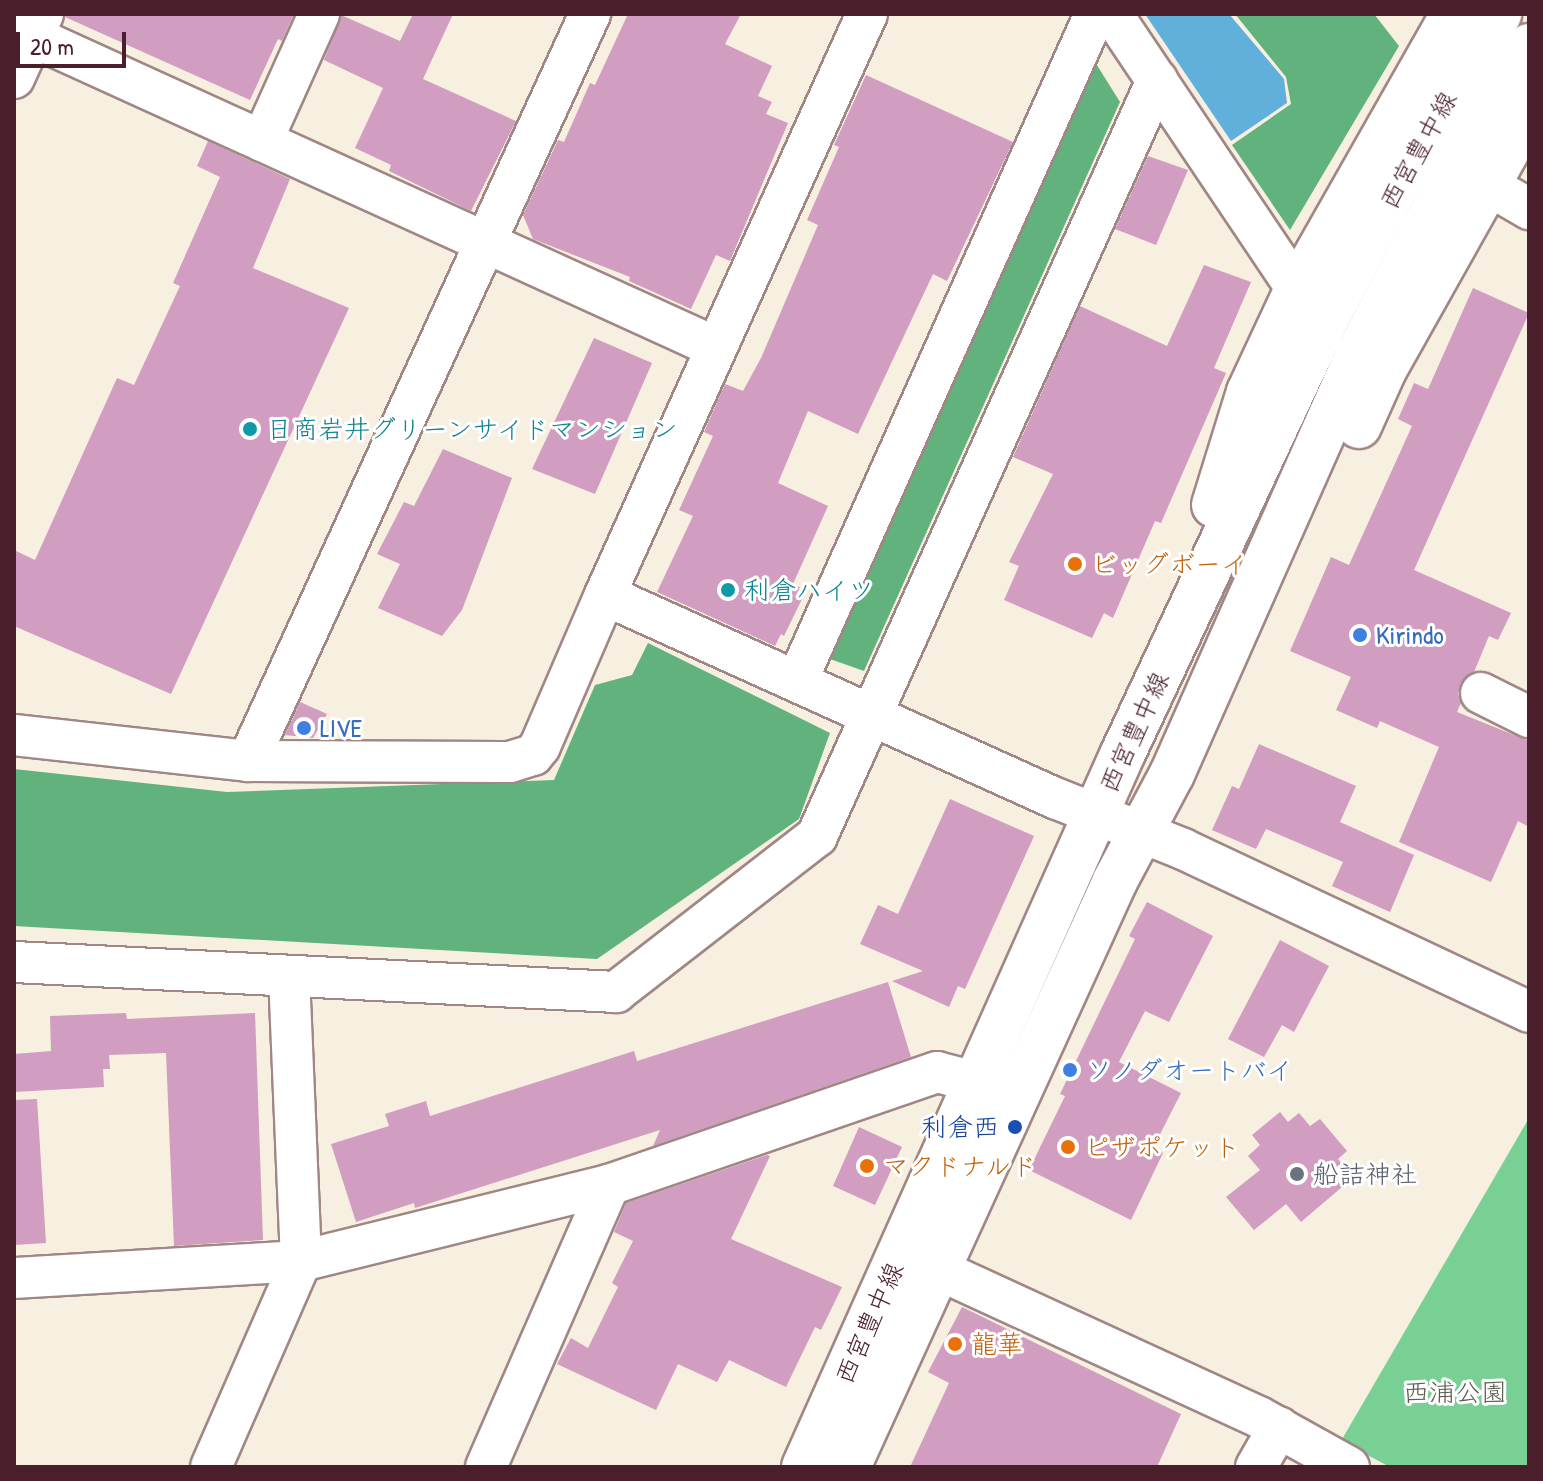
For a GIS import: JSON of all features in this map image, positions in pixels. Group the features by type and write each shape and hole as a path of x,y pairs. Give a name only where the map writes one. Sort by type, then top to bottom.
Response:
{"main road":[{"path":"1164,664 1249,392 1297,289 1453,14"},
{"name":"西宮豊中線","path":"804,1467 979,1083 1164,664 1324,324 1387,203 1499,14"},
{"name":"西宮豊中線","path":"848,1467 1139,832 1172,774 1359,352 1429,217 1529,46"},
{"path":"1261,571 1319,511 1384,370 1529,112"}],"street":[{"path":"262,141 319,14"},
{"path":"248,761 590,14"},
{"path":"14,735 248,761 510,762 525,759 540,746 715,347 867,14"},
{"path":"797,681 1095,14"},
{"path":"1112,14 1297,289"},
{"path":"14,78 30,26 262,141 715,347"},
{"path":"14,962 616,992 817,836 1157,80"},
{"path":"1488,185 1529,209"},
{"path":"605,595 1096,815 1183,849 1529,1012"},
{"path":"1481,693 1529,717"},
{"path":"211,1467 301,1261 289,976"},
{"path":"14,1278 301,1261 609,1185 937,1072 979,1083"},
{"path":"486,1467 609,1185"},
{"path":"937,1269 1279,1427 1349,1467"},
{"path":"1256,1467 1279,1427"}],"green space":[{"path":"1235,14 1374,14 1399,46 1290,230 1232,145 1291,104 1286,77"},
{"path":"1095,62 1120,102 864,671 830,659"},
{"path":"648,643 830,733 799,819 597,959 14,926 14,769 227,792 554,780 595,685 632,675"},
{"name":"西浦公園","path":"1529,1118 1529,1467 1390,1467 1341,1441"}],"water":[{"path":"1145,14 1229,14 1284,79 1287,103 1231,141"}],"building":[{"path":"66,14 294,14 282,41 278,39 250,100 65,17"},
{"path":"413,14 453,14 423,79 516,121 471,211 389,171 391,165 355,148 383,88 324,60 341,15 400,41"},
{"path":"628,14 741,14 725,44 772,66 758,96 772,102 766,114 788,123 730,261 716,255 691,309 629,281 630,277 533,239 523,215 558,140 564,142 590,83 595,85"},
{"path":"866,75 1013,142 947,281 933,274 858,434 808,411 778,483 828,506 793,584 800,587 795,597 802,599 784,636 781,634 775,646 657,592 693,516 679,510 713,436 704,432 725,384 743,391 761,358 818,225 807,220 839,147 834,145"},
{"path":"208,141 290,179 253,268 349,308 171,694 14,626 14,550 35,560 117,378 134,385 180,286 173,283 220,177 197,166"},
{"path":"1148,156 1188,170 1156,245 1115,229"},
{"path":"1204,265 1251,282 1214,368 1226,373 1161,523 1155,521 1113,618 1104,613 1092,638 1004,600 1019,566 1009,562 1053,474 1013,457 1080,306 1167,346"},
{"path":"1473,288 1529,313 1414,570 1511,613 1498,640 1489,636 1474,672 1461,682 1458,694 1461,703 1457,712 1529,741 1529,827 1518,821 1491,882 1399,842 1439,747 1380,721 1377,728 1336,710 1351,677 1290,651 1331,557 1349,565 1412,426 1398,419 1414,383 1428,389"},
{"path":"594,338 652,363 595,494 532,469"},
{"path":"443,449 512,478 462,610 442,636 378,608 400,564 377,554 404,502 414,506"},
{"path":"300,702 327,714 313,738 285,735"},
{"path":"1259,744 1356,786 1340,822 1414,855 1390,912 1332,886 1343,862 1266,829 1256,849 1212,830 1232,786 1239,789"},
{"path":"950,799 1034,836 965,989 958,986 949,1007 892,981 923,971 860,944 878,905 898,914"},
{"path":"1147,902 1213,936 1169,1022 1145,1011 1119,1062 1181,1093 1153,1148 1163,1153 1131,1220 1029,1170 1065,1096 1060,1094 1135,939 1129,936"},
{"path":"1280,940 1329,966 1294,1032 1282,1025 1264,1057 1228,1039"},
{"path":"888,982 911,1057 653,1146 660,1130 415,1208 414,1203 356,1222 331,1144 389,1126 385,1114 426,1101 430,1116 634,1051 637,1061"},
{"path":"126,1013 127,1019 255,1013 263,1240 174,1246 166,1053 109,1055 110,1069 103,1069 104,1087 14,1092 14,1054 51,1051 50,1016"},
{"path":"37,1099 46,1243 14,1245 14,1100"},
{"name":"船詰神社","path":"1280,1112 1288,1122 1299,1113 1310,1126 1320,1119 1347,1151 1338,1159 1346,1169 1335,1178 1342,1187 1301,1222 1286,1204 1254,1230 1226,1197 1260,1170 1248,1156 1260,1145 1252,1135"},
{"name":"マクドナルド","path":"859,1127 902,1147 875,1205 833,1186"},
{"path":"770,1156 731,1239 842,1287 821,1330 815,1327 786,1387 729,1360 717,1382 678,1364 656,1410 557,1364 571,1338 588,1348 618,1287 612,1283 633,1241 614,1232 626,1203"},
{"path":"962,1307 1181,1414 1157,1467 910,1467 949,1383 928,1372"}],"place":[{"name":"日商岩井グリーンサイドマンション","path":"250,429"},
{"name":"ビッグボーイ","path":"1075,564"},
{"name":"利倉ハイツ","path":"728,590"},
{"name":"Kirindo","path":"1360,635"},
{"name":"LIVE","path":"304,728"},
{"name":"ソノダオートバイ","path":"1070,1070"},
{"name":"利倉西","path":"1015,1127"},
{"name":"ピザポケット","path":"1068,1147"},
{"name":"マクドナルド","path":"867,1166"},
{"name":"船詰神社","path":"1297,1174"},
{"name":"龍華","path":"955,1344"}]}
